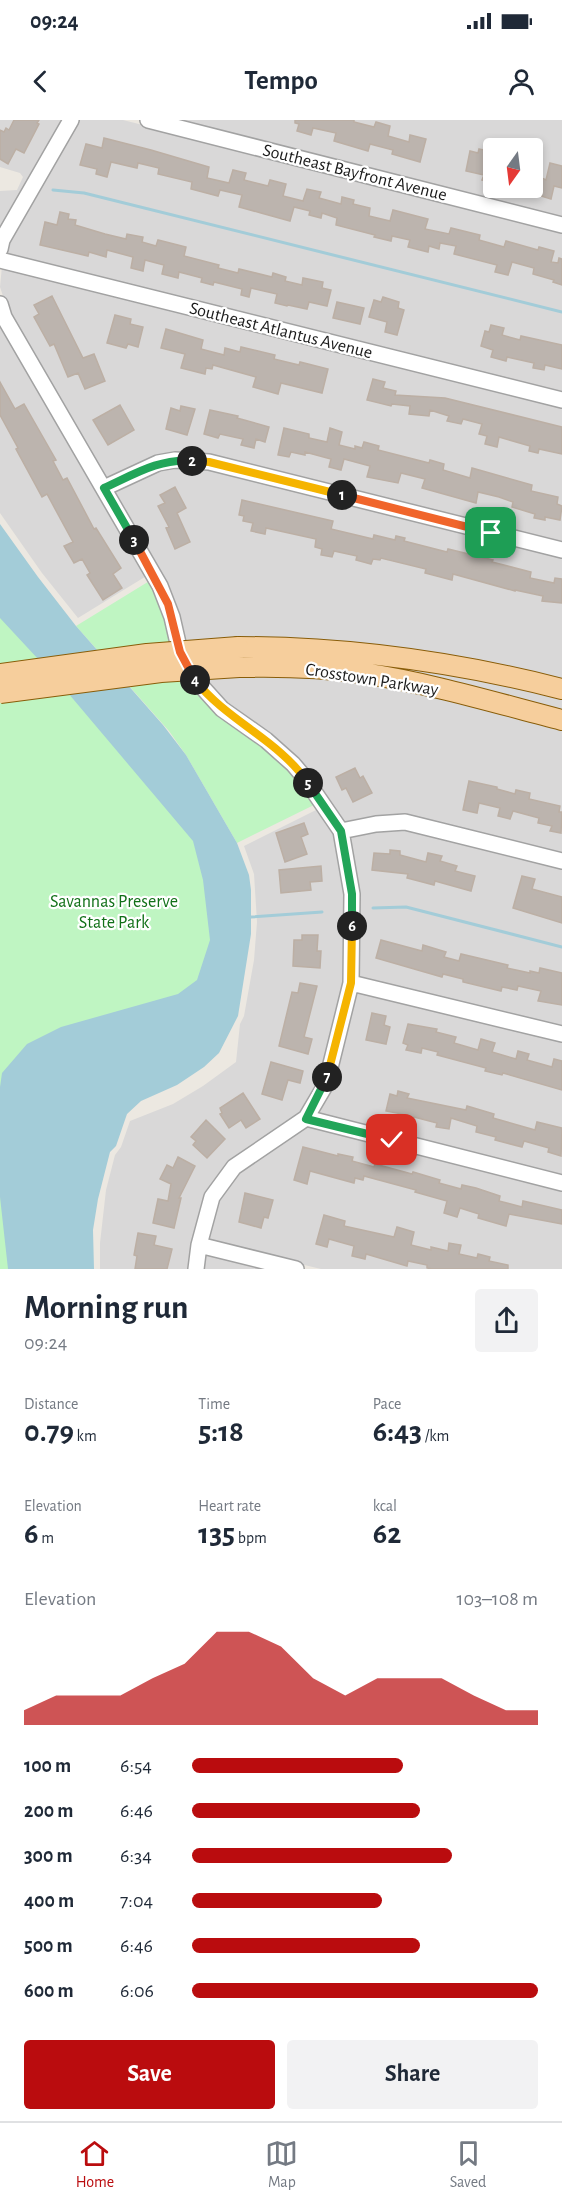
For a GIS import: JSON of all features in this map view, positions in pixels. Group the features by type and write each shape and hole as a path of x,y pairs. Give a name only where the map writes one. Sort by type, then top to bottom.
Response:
{"main road":[{"name":"Crosstown Parkway","path":"0,674 139,655 238,657 324,650 403,657 480,670 562,689"},
{"name":"Crosstown Parkway","path":"0,693 161,672 238,657 388,678 445,689 562,720"}],"street":[{"path":"0,249 2,240 71,120"},
{"name":"Southeast Bayfront Avenue","path":"148,120 562,225"},
{"name":"Southeast Atlantus Avenue","path":"0,260 562,400"},
{"path":"0,304 4,317 160,586 172,617 180,652 194,678 222,709 293,764 341,831 352,894 351,983 326,1084 306,1119 234,1167 212,1197 199,1245 196,1269"},
{"path":"104,488 158,463 175,460 209,462 562,550"},
{"path":"341,831 376,824 405,822 562,861"},
{"path":"351,983 562,1035"},
{"path":"306,1119 562,1184"},
{"path":"199,1245 296,1269"}],"shaded area":[{"path":"0,120 65,120 0,233 0,191 17,190 23,177 20,173 0,167"},
{"path":"77,120 123,120 562,231 562,393 4,255 7,243"},
{"path":"172,120 562,120 562,218"},
{"path":"2,266 562,406 562,544 210,457 106,481 9,314 0,287"},
{"path":"0,321 148,575 78,618 42,573 0,513"},
{"path":"175,466 208,468 562,556 562,683 183,645 112,491 159,469"},
{"path":"238,653 402,663 562,695 562,714 446,684 192,663 188,656"},
{"path":"239,673 360,679 562,726 562,854 406,816 343,825 199,674"},
{"path":"318,809 336,834 346,895 346,982 321,1081 304,1112 231,1162 191,1269 100,1269 100,1243 106,1190 115,1155 121,1147 130,1121 173,1104 236,1062 240,1024 244,1016 254,960 257,922 254,874 244,846"},
{"path":"404,828 562,867 562,1028 357,978 347,836 377,829"},
{"path":"355,990 562,1041 562,1177 315,1114"},
{"path":"307,1125 562,1190 562,1269 321,1269 206,1241 216,1200 237,1171"},
{"path":"204,1252 271,1269 201,1269"}],"green space":[{"name":"Savannas Preserve State Park","path":"0,573 231,887 222,976 116,1062 63,1269 0,1269"},
{"path":"151,580 182,663 277,755 316,804 237,843 186,755 169,731 76,626"}],"water":[{"path":"0,524 76,626 163,725 186,755 237,843 249,875 251,890 251,934 238,1016 219,1053 204,1067 177,1085 141,1101 127,1114 116,1146 110,1152 98,1199 93,1230 94,1269 8,1269 0,1197 2,1073 27,1044 61,1027 178,994 197,980 210,940 203,880 193,841 52,674 0,618"}],"building":[{"path":"14,120 39,120 37,123 39,124 24,153 16,149 8,164 0,159 0,130 4,132 6,128 9,130"},
{"path":"295,120 354,120 354,122 374,127 376,122 390,126 388,136 409,142 410,135 426,139 420,162 392,154 393,150 370,144 368,151 334,141 336,133 313,128 311,135 297,131 299,124 295,123"},
{"path":"104,138 209,167 207,178 229,183 233,170 246,173 244,180 268,186 270,180 286,184 283,196 303,201 307,189 321,192 319,198 341,204 342,197 354,200 353,204 370,208 369,216 390,221 393,210 428,219 425,229 449,234 451,228 480,235 479,240 504,247 506,241 538,250 539,247 554,251 551,262 558,263 559,258 562,259 562,285 553,282 554,280 533,274 534,268 512,262 508,275 495,272 497,265 454,254 456,246 440,243 439,249 429,246 428,252 408,247 410,240 392,236 391,241 336,225 337,218 322,213 321,218 309,215 310,211 294,207 290,221 239,207 242,195 220,190 218,196 191,189 192,182 158,174 159,168 138,163 137,168 111,162 107,177 96,174 97,169 80,165 86,144 102,148"},
{"path":"479,149 483,150 483,175 466,171 470,151 478,153"},
{"path":"550,163 562,166 562,188 554,186 551,199 543,197 543,178 546,180"},
{"path":"60,212 69,214 68,219 76,220 75,225 105,234 126,239 127,234 143,237 142,242 156,246 158,240 186,247 184,256 219,265 218,268 238,273 239,269 272,277 273,273 286,277 285,281 302,285 303,278 323,282 322,288 331,290 327,306 309,302 307,309 287,306 275,303 277,294 251,288 249,297 241,295 242,289 214,282 213,285 201,282 202,278 179,272 178,278 162,274 164,265 145,260 143,271 131,268 133,257 107,250 106,257 89,252 88,256 40,245 45,222 57,225"},
{"path":"52,296 83,358 94,354 105,381 85,389 78,373 68,377 54,344 50,346 34,317 39,314 34,305"},
{"path":"383,297 399,302 398,308 404,310 397,335 385,332 387,322 369,317 374,300 381,302"},
{"path":"337,302 364,308 360,324 333,318"},
{"path":"115,315 131,319 130,324 143,327 138,347 128,344 126,348 107,343"},
{"path":"491,325 504,328 502,335 520,340 521,336 562,345 562,369 545,365 544,370 533,368 534,363 507,357 506,361 491,357 493,350 481,346 485,331 489,332"},
{"path":"166,329 203,340 201,349 224,355 225,348 240,352 241,347 275,355 274,359 328,369 322,393 281,383 278,394 253,387 256,377 213,365 212,369 206,368 205,374 181,368 185,354 161,348"},
{"path":"373,379 385,382 383,388 396,391 395,395 445,398 562,427 562,454 539,449 538,453 529,451 530,446 499,437 497,447 485,444 487,436 479,434 482,424 463,419 461,424 447,421 449,416 430,410 429,416 409,414 410,406 392,404 391,406 367,400"},
{"path":"0,382 15,409 24,404 56,460 53,461 63,480 67,478 94,529 96,528 121,568 113,574 122,588 103,600 87,575 90,573 82,559 74,563 64,546 73,542 47,494 42,497 16,449 18,448 0,415"},
{"path":"120,405 134,430 108,445 93,420"},
{"path":"181,406 195,409 187,435 166,429 171,408 180,411"},
{"path":"210,410 238,416 237,418 269,427 265,442 256,439 254,448 241,445 243,439 220,434 218,438 204,434"},
{"path":"284,428 309,434 309,438 327,442 330,428 342,432 339,445 355,449 355,446 362,448 364,442 379,446 378,450 429,463 430,460 444,464 443,470 470,478 472,468 532,485 531,491 558,497 557,504 562,506 560,520 545,517 545,520 534,518 535,514 512,507 513,502 478,492 476,503 422,488 425,479 401,473 398,483 367,477 370,466 344,459 341,470 329,467 331,459 305,452 305,455 291,452 289,457 278,455"},
{"path":"175,487 186,508 177,513 190,542 175,549 166,528 169,527 158,506 165,503 160,495"},
{"path":"242,500 333,521 331,529 373,539 374,535 395,540 396,536 405,538 404,541 447,552 448,549 493,560 492,562 531,572 530,578 554,583 555,578 562,579 562,603 542,601 543,596 453,574 452,580 425,573 426,569 381,558 380,560 373,559 371,564 356,560 357,556 334,551 332,557 321,555 322,549 315,547 316,539 266,528 265,534 251,531 253,523 243,521 244,516 239,515"},
{"path":"355,768 360,778 363,776 372,793 353,802 346,788 342,790 336,777"},
{"path":"469,781 497,787 497,789 515,794 516,790 530,793 529,799 560,806 561,833 550,831 552,826 538,823 539,818 513,811 510,819 498,816 500,808 479,803 477,813 463,810"},
{"path":"304,823 308,834 301,837 307,854 285,862 276,833"},
{"path":"390,850 400,851 400,855 426,862 428,853 442,856 440,861 457,866 455,871 475,876 471,891 435,881 434,885 407,878 408,874 372,870 374,853 390,854"},
{"path":"321,866 322,881 310,882 311,890 281,893 279,870"},
{"path":"522,876 535,879 532,889 562,897 562,923 513,908"},
{"path":"302,935 318,935 317,951 321,951 320,968 293,966 294,940 302,940"},
{"path":"381,940 422,951 423,945 446,952 444,957 459,961 461,954 508,965 507,968 530,973 530,971 539,973 540,968 562,973 562,1005 538,1001 541,991 518,986 517,990 502,987 501,991 463,982 463,979 443,974 442,977 376,958"},
{"path":"300,983 317,986 304,1037 312,1039 308,1054 279,1046 292,992 298,993"},
{"path":"372,1013 386,1016 384,1025 390,1027 386,1044 366,1040"},
{"path":"408,1024 437,1029 436,1032 456,1037 454,1043 478,1050 481,1039 495,1043 492,1052 516,1059 518,1051 529,1054 527,1060 552,1067 554,1059 562,1061 562,1090 503,1073 502,1075 485,1071 486,1068 437,1055 438,1052 422,1048 421,1053 406,1050 408,1045 403,1043"},
{"path":"271,1062 303,1071 300,1083 288,1080 282,1100 262,1094"},
{"path":"398,1091 409,1094 407,1098 466,1110 467,1106 494,1114 493,1118 535,1130 537,1122 562,1128 561,1156 548,1152 549,1148 524,1141 522,1147 495,1140 496,1137 476,1132 477,1126 451,1118 449,1129 436,1127 437,1123 414,1117 413,1121 401,1118 402,1114 386,1111 390,1094 397,1096"},
{"path":"243,1093 260,1119 246,1128 241,1120 229,1128 220,1114 222,1113 220,1108"},
{"path":"206,1120 225,1139 207,1158 193,1145 196,1141 191,1137"},
{"path":"303,1147 338,1156 338,1154 353,1157 352,1161 374,1167 375,1164 412,1174 413,1172 461,1189 462,1185 476,1188 500,1196 499,1201 522,1207 523,1201 562,1210 562,1224 509,1214 506,1226 478,1218 479,1214 460,1208 457,1217 444,1213 447,1201 364,1176 363,1180 355,1178 354,1183 310,1171 307,1184 294,1180"},
{"path":"178,1157 195,1166 179,1198 181,1198 174,1228 153,1223 158,1199 168,1201 171,1184 160,1179 167,1165 173,1168"},
{"path":"245,1193 273,1200 268,1218 264,1217 261,1228 239,1222"},
{"path":"324,1215 345,1221 344,1226 394,1237 397,1227 414,1232 411,1245 431,1250 431,1247 448,1251 449,1243 461,1245 459,1254 477,1258 478,1254 490,1257 489,1261 508,1265 508,1269 432,1269 427,1268 427,1265 408,1261 407,1266 366,1254 365,1259 352,1256 354,1246 329,1239 327,1247 316,1244"},
{"path":"138,1233 156,1236 154,1245 172,1249 167,1269 135,1269 137,1256 134,1255"}],"waterway":[{"path":"53,190 84,193 562,312"},
{"path":"373,908 406,907 562,947"},
{"path":"251,917 322,912"}],"route":[{"path":"392,1140 306,1119 326,1084 351,983 352,894 341,831 293,764 222,709 194,678 180,652 172,617 160,586 104,488 158,463 175,460 209,462 491,533"}]}
